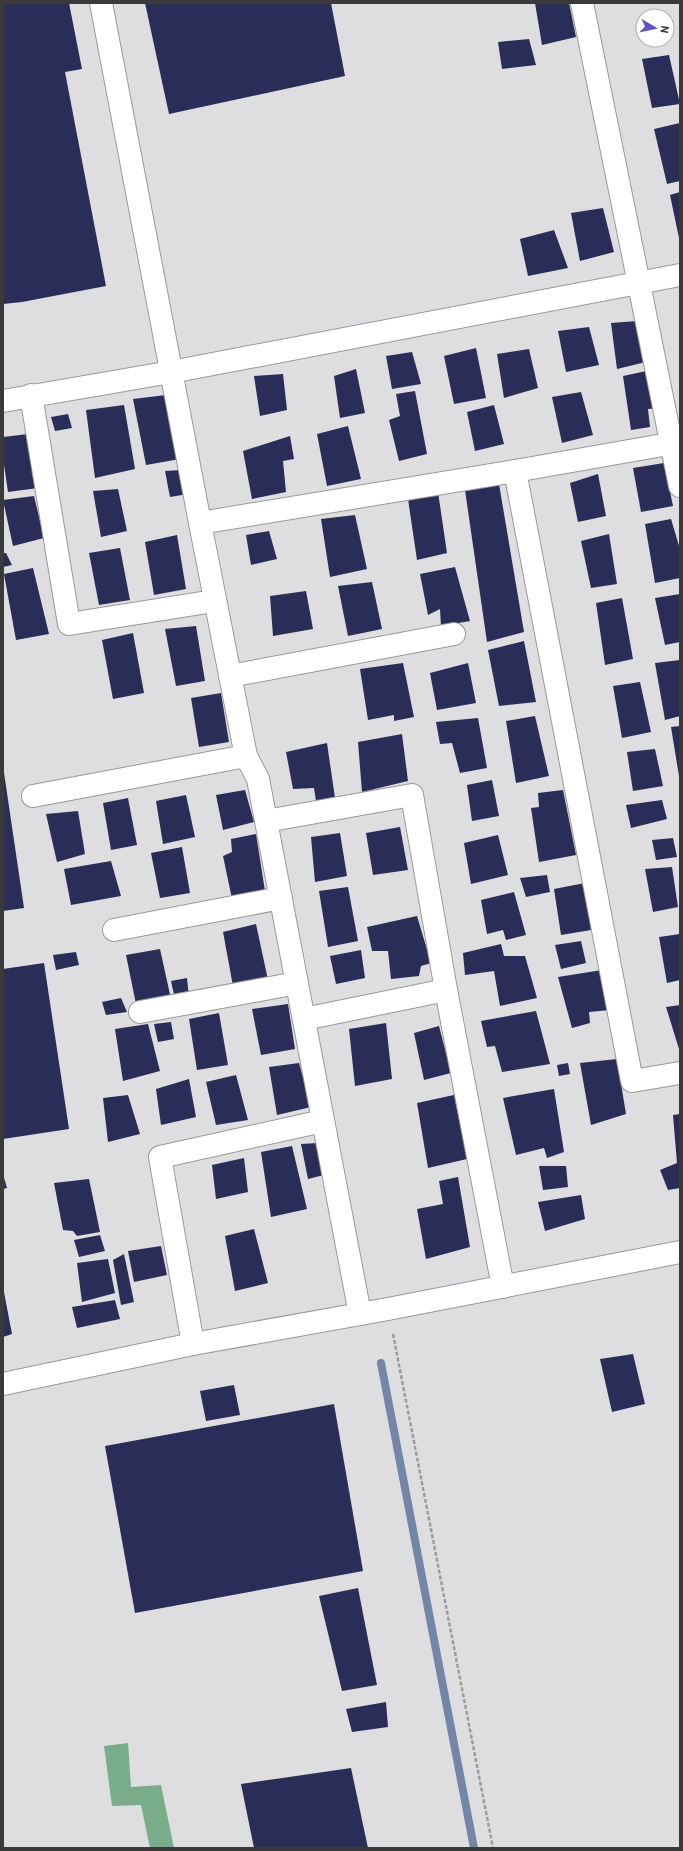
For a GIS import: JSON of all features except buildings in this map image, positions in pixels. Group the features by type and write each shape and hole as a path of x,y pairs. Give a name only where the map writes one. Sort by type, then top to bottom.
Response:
{"street":[{"path":"101,3 214,601 246,756 258,779 360,1314"},
{"path":"582,3 639,283 676,442 680,486"},
{"path":"3,401 170,372 680,275"},
{"path":"31,395 69,624 214,601"},
{"path":"200,523 516,471 676,442"},
{"path":"516,471 632,1081 680,1073"},
{"path":"230,676 454,634"},
{"path":"33,796 246,756"},
{"path":"266,821 412,795 446,990 503,1287"},
{"path":"114,930 281,898"},
{"path":"140,1012 297,983"},
{"path":"304,1019 446,990"},
{"path":"193,1344 160,1156 323,1121"},
{"path":"3,1384 193,1344 388,1309 680,1252"}],"path":[{"path":"388,1309 493,1848"}],"green space":[{"path":"128,1743 131,1787 161,1785 174,1848 150,1848 141,1805 112,1806 104,1746"}],"waterway":[{"path":"381,1363 474,1848"}]}
